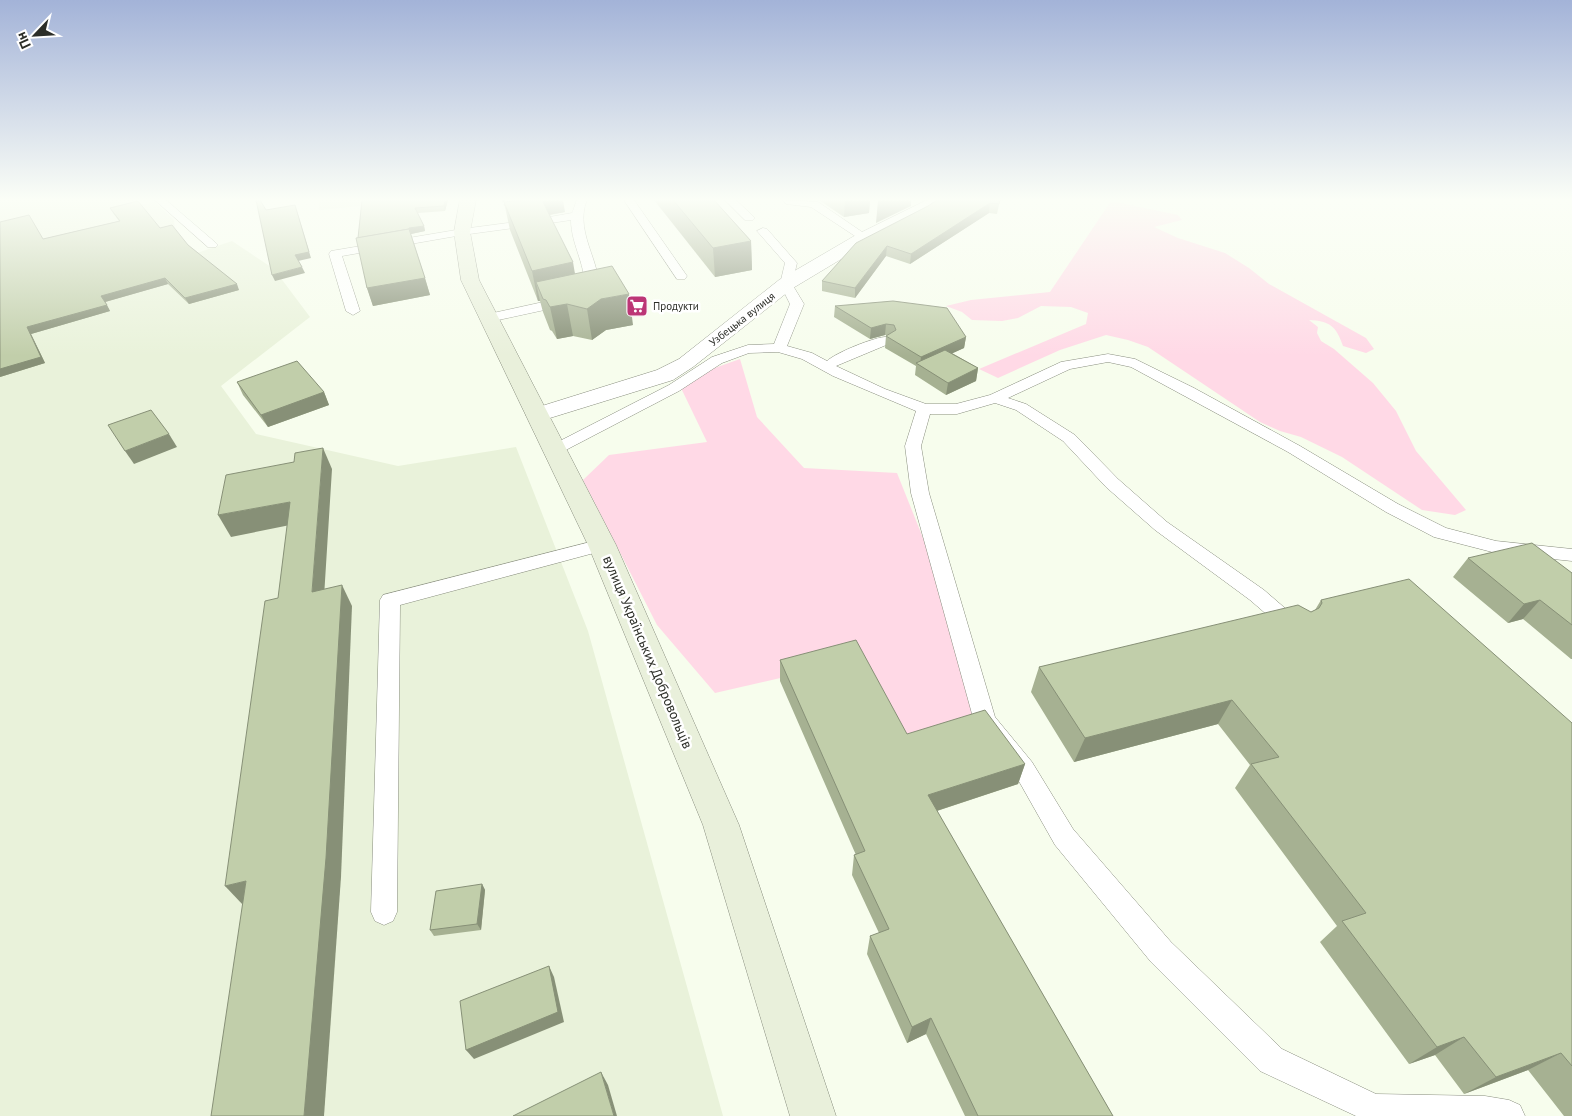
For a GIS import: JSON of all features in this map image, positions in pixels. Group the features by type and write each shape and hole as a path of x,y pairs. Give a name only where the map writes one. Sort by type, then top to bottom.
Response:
{"street":[{"name":"вулиця Українських Добровольців","path":"465,252 470,280 537,415 556,449 602,545 721,826 813,1116"},
{"name":"Узбецька вулиця","path":"537,415 665,375 686,363 786,284 841,252"}],"lane":[{"path":"346,252 335,254 353,311"},
{"path":"489,318 590,296 592,286 591,272 585,252"},
{"path":"665,252 681,276"},
{"path":"779,348 797,304 786,284 791,263 781,252"},
{"path":"834,362 886,340"},
{"path":"556,449 674,388 731,354 748,349 779,348 834,362 880,379"},
{"path":"807,356 863,385 924,409 957,409 995,398 1066,365 1084,361 1108,358 1135,363 1302,453 1392,508 1440,533 1496,546 1572,555"},
{"path":"995,398 1021,407 1069,438 1112,483 1161,526 1256,595 1295,627"},
{"path":"924,409 913,446 920,493 985,721 1024,768 1064,836 1161,952 1271,1060 1375,1109 1485,1112 1508,1116"},
{"path":"384,912 390,600 602,545"}],"shaded area":[{"path":"0,252 192,252 194,254 200,252 249,252 274,269 310,317 221,386 256,434 398,466 516,447 588,631 723,1116 0,1116"},
{"path":"1077,252 1225,253 1249,268 1269,284 1366,338 1374,349 1366,353 1343,346 1335,329 1327,323 1309,320 1318,327 1317,333 1321,341 1334,349 1373,383 1396,411 1416,451 1466,510 1455,515 1422,510 1342,457 1301,437 1280,431 1260,422 1148,347 1128,340 1106,335 1060,350 998,378 979,369 1086,324 1088,313 1071,307 1041,306 1018,318 1002,321 972,320 962,312 946,306 971,300 1050,292"},
{"path":"740,359 757,417 804,468 897,473 957,623 985,721 903,754 854,661 715,693 657,625 583,480 609,455 707,442 681,388 709,370"}],"building":[{"path":"0,252 197,252 237,284 185,298 165,278 101,296 107,305 27,327 41,357 0,369"},
{"path":"267,252 309,252 295,255 302,267 272,275"},
{"path":"359,252 417,252 425,278 367,288"},
{"path":"524,252 568,252 573,262 532,271"},
{"path":"848,252 882,252 855,288 822,281"},
{"path":"612,266 629,294 601,299 587,309 567,304 550,307 546,300 543,299 536,282"},
{"path":"893,301 947,308 966,337 921,357 886,336 896,330 894,325 886,324 871,328 835,306"},
{"path":"945,350 978,368 948,383 916,363"},
{"path":"297,361 324,392 261,415 237,382"},
{"path":"151,410 169,434 125,451 108,425"},
{"path":"323,448 312,592 342,585 326,858 304,1116 211,1116 246,881 225,886 265,601 278,598 290,502 218,515 226,475 294,462 295,453"},
{"path":"1532,543 1572,573 1572,625 1540,600 1524,604 1468,558"},
{"path":"1409,579 1572,723 1572,1066 1561,1053 1496,1077 1464,1037 1437,1047 1342,921 1366,913 1251,764 1279,757 1232,700 1085,738 1039,667 1298,605 1311,612 1319,608 1322,603 1321,600"},
{"path":"856,640 907,734 985,710 1025,764 928,795 1113,1116 978,1116 931,1018 912,1027 870,936 889,929 854,855 865,851 780,660"},
{"path":"482,884 477,924 430,930 436,891"},
{"path":"549,966 558,1012 466,1050 460,1001"},
{"path":"601,1072 614,1116 513,1116"}],"place":[{"name":"Продукти","path":"637,306"}]}
